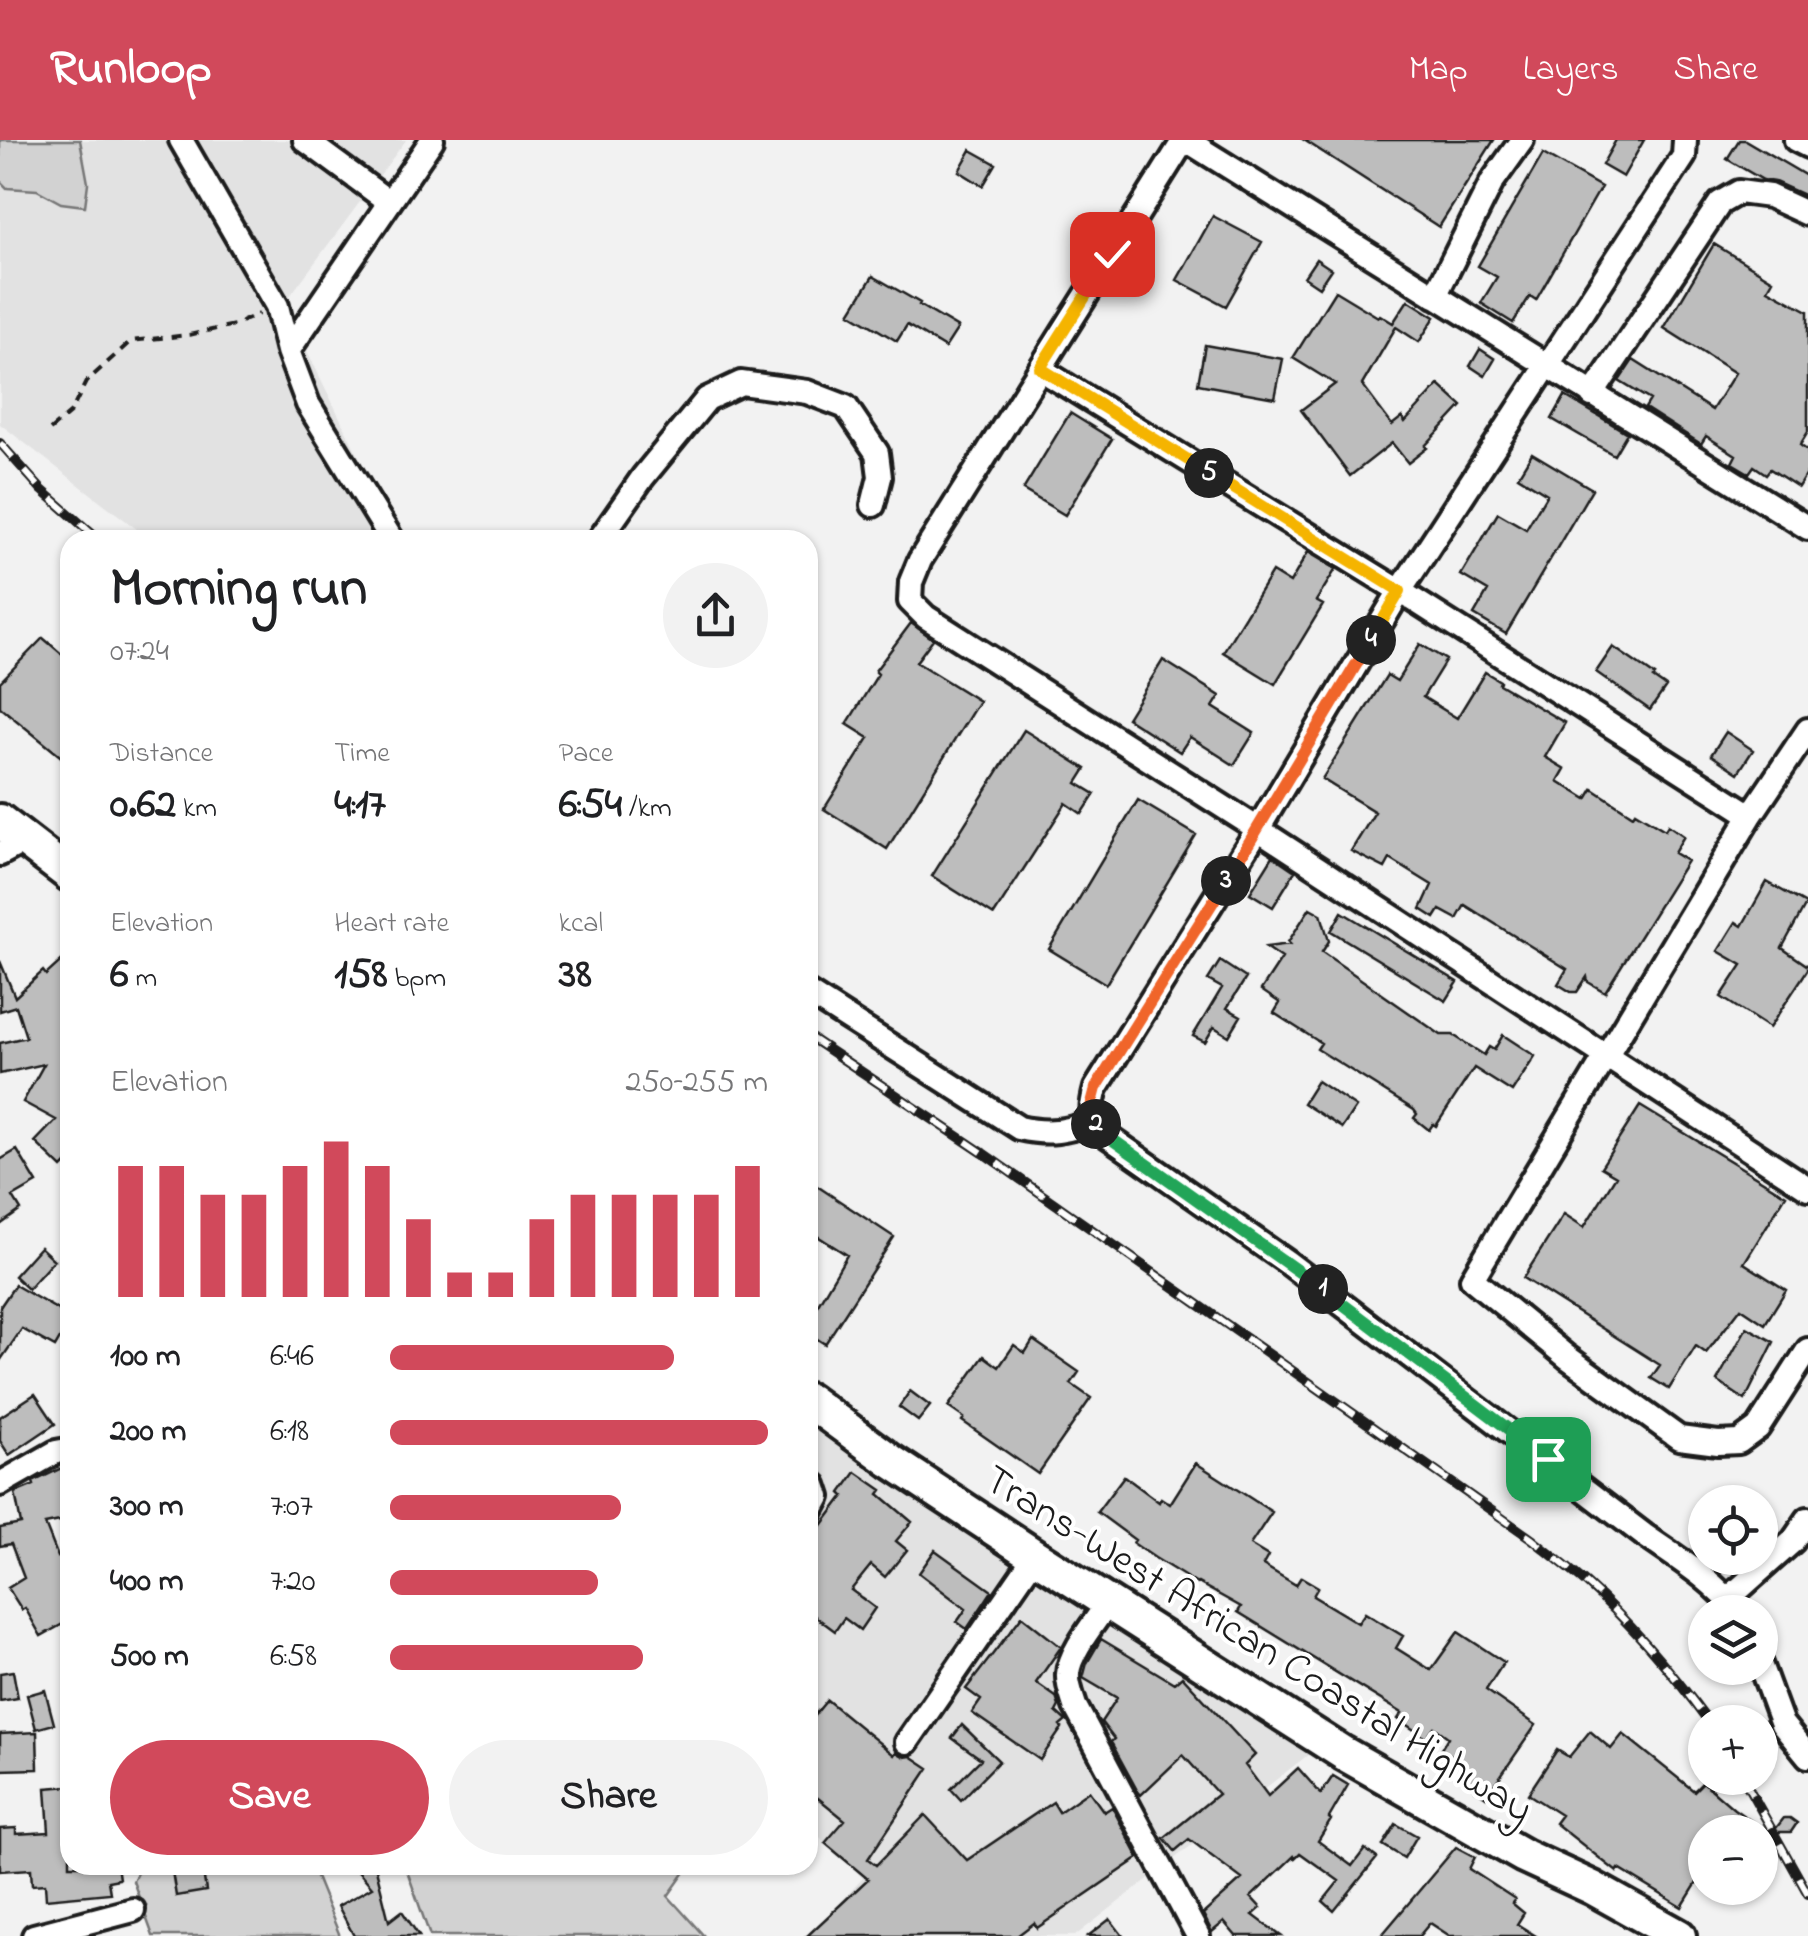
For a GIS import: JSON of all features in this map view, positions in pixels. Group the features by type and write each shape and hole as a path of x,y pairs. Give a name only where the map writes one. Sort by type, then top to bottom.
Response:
{"highway":[{"path":"8,839 60,870"},
{"name":"Trans-West African Coastal Highway","path":"818,1407 1107,1604 1343,1753 1524,1856 1594,1888 1679,1936"}],"street":[{"path":"181,140 276,306 308,404 386,530"},
{"path":"305,140 389,202"},
{"path":"288,351 432,140"},
{"path":"1808,528 1185,140 920,560 911,582 910,601 926,617 1808,1188"},
{"path":"1435,296 1492,182 1522,140"},
{"path":"1686,140 1684,156 1400,591 1258,829 1096,1088 1091,1107 1094,1122 1106,1135 1302,1273 1689,1566 1721,1595"},
{"path":"1796,140 1808,146"},
{"path":"1592,395 1720,204 1738,192 1769,196 1808,214"},
{"path":"1040,368 1751,815"},
{"path":"606,530 707,399 741,384 807,392 846,406 877,453 880,477 873,504"},
{"path":"1808,730 1751,815 1472,1278 1567,1357 1679,1438 1739,1442 1758,1428 1808,1350"},
{"path":"818,1000 1019,1128 1062,1132 1094,1122"},
{"path":"0,1484 60,1451"},
{"path":"1743,1595 1808,1520"},
{"path":"907,1742 1035,1556"},
{"path":"1107,1604 1076,1652 1068,1673 1074,1706 1198,1936"},
{"path":"1768,1685 1782,1724 1808,1756"},
{"path":"34,1936 133,1910"}],"path":[{"path":"50,430 71,412 86,382 131,341 234,325 276,306"}],"shaded area":[{"path":"0,140 406,140 284,304 395,530 138,530 0,424"},
{"path":"0,140 80,140 88,183 85,206 61,203 37,190 7,188 0,181"},
{"path":"818,1403 1331,1737 1075,1936 809,1936 863,1878 818,1835"},
{"path":"136,1875 315,1875 340,1936 153,1936 133,1881"},
{"path":"409,1875 683,1875 668,1896 704,1936 430,1936"}],"building":[{"path":"1304,140 1494,140 1439,227"},
{"path":"1616,140 1644,140 1623,177 1602,165"},
{"path":"1739,140 1808,177 1808,197 1763,180 1727,159"},
{"path":"971,150 996,164 983,186 959,171"},
{"path":"1543,154 1601,187 1536,300 1530,296 1513,323 1481,303 1497,277 1478,266"},
{"path":"1213,216 1262,242 1226,306 1177,280"},
{"path":"1714,244 1773,280 1768,289 1808,311 1808,432 1800,445 1808,451 1808,471 1798,487 1770,469 1766,474 1754,466 1749,473 1732,463 1736,455 1706,436 1701,444 1645,408 1650,400 1619,381 1633,360 1712,410 1735,373 1664,328"},
{"path":"1316,259 1331,269 1319,287 1304,277"},
{"path":"873,276 958,328 945,348 907,325 897,341 850,313"},
{"path":"1335,291 1393,323 1408,300 1435,317 1419,342 1396,327 1362,385 1392,425 1402,417 1405,422 1439,385 1462,406 1427,448 1408,463 1392,443 1350,476 1301,410 1335,384 1293,358"},
{"path":"1205,345 1283,359 1275,398 1198,384"},
{"path":"1480,349 1495,359 1485,376 1470,366"},
{"path":"1565,396 1627,433 1614,455 1552,419"},
{"path":"1070,413 1112,439 1065,515 1023,490"},
{"path":"1532,453 1592,489 1506,634 1474,615 1488,591 1461,575 1498,513 1526,529 1547,494 1518,476"},
{"path":"1308,552 1336,569 1316,601 1323,605 1275,684 1223,652 1272,572 1290,583"},
{"path":"911,623 933,639 916,662 979,701 887,849 824,809 869,738 847,724 878,674 875,671"},
{"path":"43,638 60,652 60,756 0,707 0,682"},
{"path":"1420,644 1446,660 1423,697 1457,718 1485,672 1565,723 1545,757 1565,769 1558,781 1587,799 1593,789 1633,815 1635,812 1665,830 1668,825 1684,836 1674,853 1687,861 1605,992 1588,982 1587,977 1577,992 1558,984 1567,969 1465,905 1457,919 1440,910 1435,918 1421,909 1432,885 1390,859 1385,868 1351,851 1375,812 1322,779 1387,675 1397,681"},
{"path":"1613,647 1666,687 1650,710 1596,672"},
{"path":"1163,660 1220,696 1213,707 1254,733 1234,765 1190,737 1180,752 1127,718"},
{"path":"1024,730 1086,769 1077,783 1095,794 1082,814 1066,803 994,915 932,876"},
{"path":"1726,732 1753,750 1738,773 1711,755"},
{"path":"1138,800 1196,835 1106,984 1049,949"},
{"path":"1273,856 1295,871 1273,907 1250,893"},
{"path":"1767,882 1806,904 1782,948 1808,966 1769,1028 1721,997 1742,965 1718,951 1736,922 1742,926"},
{"path":"1310,908 1321,914 1329,941 1322,952 1441,1035 1453,1035 1484,1055 1489,1047 1494,1050 1503,1035 1535,1056 1512,1092 1474,1068 1436,1126 1433,1124 1429,1130 1414,1118 1414,1110 1317,1049 1321,1043 1274,1013 1280,1003 1261,990 1282,958 1266,947 1290,944"},
{"path":"1342,912 1458,982 1446,1001 1331,931"},
{"path":"0,961 15,997 43,971 46,975 60,962 60,1166 35,1142 56,1120 23,1102 44,1064 0,1074 0,1043 26,1037 16,1006 0,1011"},
{"path":"1220,961 1246,978 1227,1008 1241,1016 1229,1036 1214,1027 1205,1042 1193,1036 1222,988 1208,980"},
{"path":"1317,1081 1356,1107 1342,1128 1303,1103"},
{"path":"1640,1106 1786,1195 1744,1263 1786,1290 1765,1324 1741,1308 1706,1353 1696,1346 1669,1389 1651,1378 1660,1365 1523,1278 1564,1214 1584,1227 1616,1176 1601,1167"},
{"path":"17,1150 37,1183 13,1197 21,1210 0,1225 0,1160"},
{"path":"818,1187 894,1237 825,1344 818,1339 818,1304 847,1255 818,1236"},
{"path":"40,1247 54,1260 28,1289 14,1276"},
{"path":"15,1285 60,1311 60,1338 55,1347 22,1329 0,1361 0,1307"},
{"path":"1747,1327 1774,1342 1745,1400 1717,1381"},
{"path":"1033,1340 1079,1372 1071,1384 1091,1398 1038,1474 948,1407 984,1356 999,1367 1014,1345 1025,1353"},
{"path":"910,1391 930,1406 918,1421 899,1407"},
{"path":"35,1394 55,1424 9,1455 0,1441 0,1417"},
{"path":"1196,1463 1272,1512 1250,1545 1268,1556 1263,1565 1296,1585 1301,1577 1318,1587 1313,1596 1358,1623 1365,1613 1403,1636 1396,1648 1431,1670 1458,1632 1504,1662 1486,1690 1536,1725 1486,1797 1463,1781 1470,1771 1441,1749 1448,1737 1434,1727 1426,1738 1398,1719 1402,1713 1238,1612 1241,1607 1155,1558 1097,1512 1124,1476 1159,1502 1161,1498 1170,1504"},
{"path":"60,1469 60,1521 45,1524 60,1556 60,1626 41,1636 8,1588 24,1578 11,1544 0,1546 0,1528 21,1524 15,1493 34,1485 33,1482"},
{"path":"856,1472 882,1490 879,1494 912,1522 896,1541 907,1550 885,1577 871,1565 851,1590 875,1608 860,1630 844,1618 835,1631 818,1618 818,1531 844,1496 841,1493"},
{"path":"935,1550 992,1591 967,1629 957,1622 966,1609 919,1573"},
{"path":"1022,1616 1061,1647 1036,1683 1056,1697 1056,1712 1066,1721 1040,1760 972,1713 981,1700 966,1689"},
{"path":"1101,1639 1174,1683 1182,1676 1255,1755 1245,1765 1268,1796 1298,1768 1321,1794 1333,1776 1348,1785 1318,1841 1352,1866 1365,1849 1377,1858 1334,1911 1323,1901 1339,1881 1300,1853 1251,1897 1261,1908 1253,1915 1281,1936 1236,1936 1224,1922 1212,1932 1203,1914 1242,1879 1189,1839 1175,1851 1164,1838 1218,1794 1183,1755 1141,1795 1137,1790 1111,1742 1114,1739 1101,1722 1117,1698 1083,1678"},
{"path":"13,1671 18,1698 0,1701 0,1673"},
{"path":"45,1690 54,1724 36,1729 27,1695"},
{"path":"827,1700 894,1755 896,1752 911,1756 929,1768 868,1859 876,1865 925,1815 967,1860 1053,1802 1059,1812 1089,1791 1104,1812 1112,1807 1139,1858 1037,1928 1034,1923 1017,1936 807,1936 868,1879 825,1843 845,1820 818,1798 818,1711"},
{"path":"962,1725 999,1761 961,1800 951,1789 981,1759 952,1738"},
{"path":"1590,1731 1611,1749 1623,1734 1688,1786 1688,1795 1718,1795 1743,1815 1688,1815 1688,1897 1682,1907 1619,1869 1617,1872 1555,1823 1561,1815 1528,1794 1557,1750 1569,1757"},
{"path":"37,1732 38,1769 0,1770 0,1734"},
{"path":"60,1787 60,1875 118,1875 119,1879 108,1881 110,1893 46,1899 45,1884 32,1885 31,1869 0,1871 0,1829 16,1828 16,1834 49,1832 46,1788"},
{"path":"1784,1818 1797,1823 1791,1832 1778,1832"},
{"path":"1396,1824 1417,1836 1404,1858 1383,1845"},
{"path":"1456,1847 1475,1857 1469,1869 1515,1899 1512,1903 1524,1913 1517,1924 1536,1936 1450,1936 1430,1923 1419,1936 1381,1936"},
{"path":"173,1875 204,1875 206,1891 176,1896"},
{"path":"362,1875 378,1875 389,1921 402,1911 419,1936 354,1936 338,1906 372,1887"},
{"path":"1110,1919 1123,1936 1088,1936"}],"railway":[{"path":"0,443 41,489 88,530"},
{"path":"818,1043 983,1153 1532,1539 1620,1615 1696,1705"},
{"path":"1753,1795 1808,1894"}],"route":[{"path":"1112,254 1040,368 1400,591 1258,829 1096,1088 1091,1107 1094,1122 1106,1135 1287,1262 1548,1459"}]}
